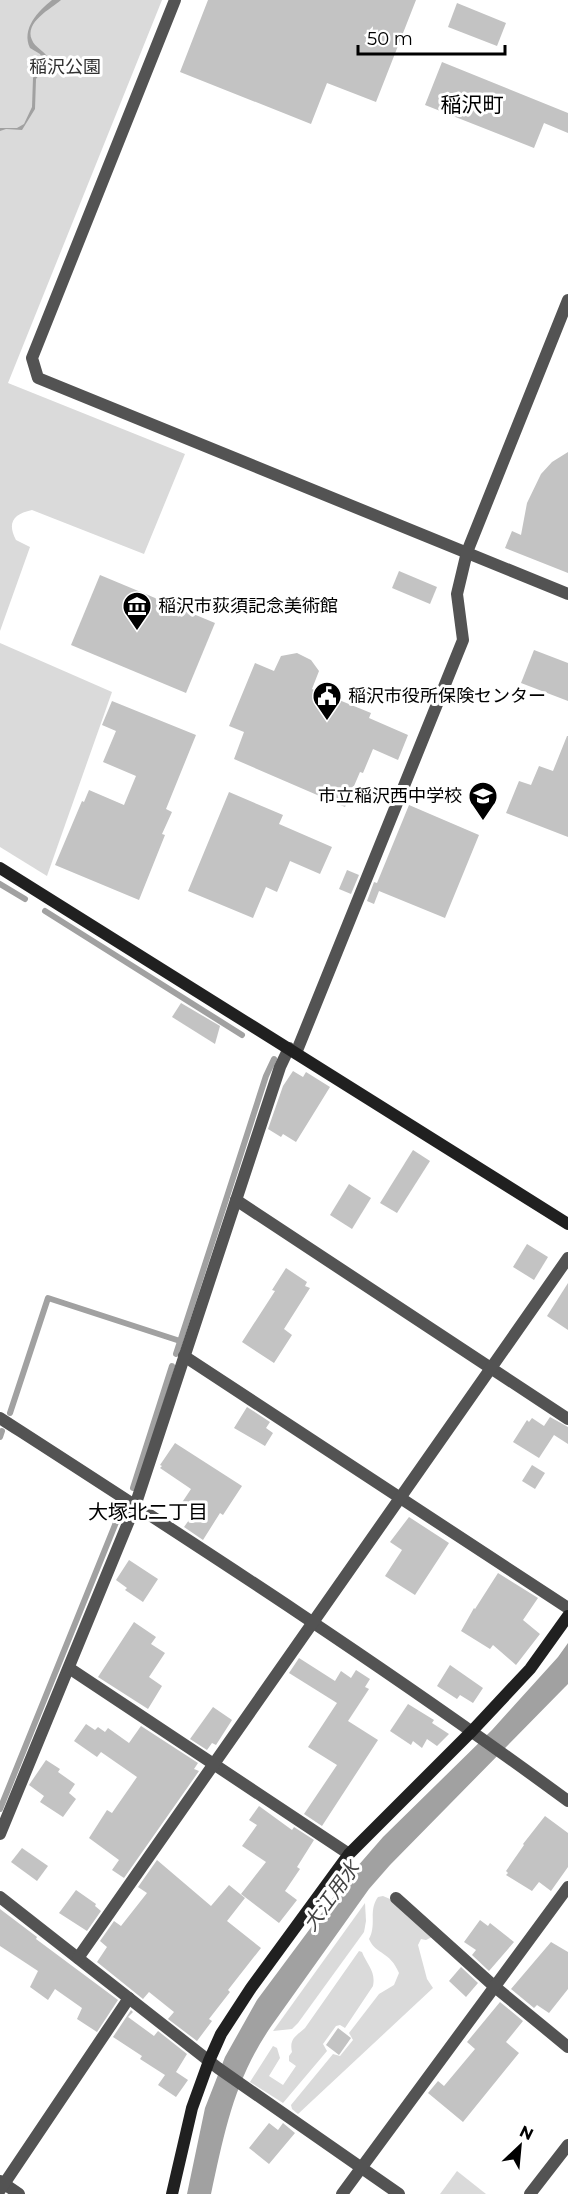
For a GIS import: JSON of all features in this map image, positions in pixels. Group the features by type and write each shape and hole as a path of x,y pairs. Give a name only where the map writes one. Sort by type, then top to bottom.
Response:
{"street":[{"path":"175,0 32,358 38,378 568,594"},
{"path":"0,1834 135,1506 280,1067 292,1050 463,640 457,594 467,552 568,300"},
{"path":"0,868 568,1224"},
{"path":"236,1200 568,1419"},
{"path":"78,1958 568,1258"},
{"path":"184,1356 568,1608"},
{"path":"0,1418 477,1734 568,1802"},
{"path":"172,2194 192,2108 213,2064 221,2034 251,1988 349,1854 477,1734 530,1669 568,1616"},
{"path":"69,1668 349,1854"},
{"path":"342,2194 568,1887"},
{"path":"0,1897 213,2064 399,2194"},
{"path":"396,1898 495,1987 568,2047"},
{"path":"19,2194 1,2185 129,1998"},
{"path":"530,2194 568,2145"}],"green space":[{"name":"稲沢公園","path":"0,0 162,0 8,383 185,454 144,554 32,510 16,517 12,524 13,534 16,540 30,547 0,631"},
{"path":"0,643 112,692 47,876 0,847"},
{"path":"383,1896 390,1899 432,1937 426,1940 421,1939 418,1945 427,1979 433,1988 298,2114 291,2105 333,2054 340,2056 353,2040 349,2033 379,1994 394,1985 399,1973 392,1961 375,1948 369,1939 375,1902 378,1897"},
{"path":"365,1903 364,1932 298,2023 292,2029 273,2031"},
{"path":"359,1951 362,1952 372,1972 373,1986 345,2028 340,2025 336,2026 323,2044 327,2051 283,2103 250,2082 273,2046 277,2048 280,2058 269,2076 283,2085 296,2066 289,2061 292,2041 305,2028"},
{"path":"457,2171 486,2194 440,2194"}],"shaded area":[{"path":"52,0 61,0 35,22 31,33 33,43 48,58 36,79 35,109 22,130 0,131 0,128 17,128 24,124 32,107 33,78 43,60 40,54 30,48 29,27 41,9"},
{"path":"568,1643 568,1684 369,1889 272,2025 259,2045 240,2086 226,2127 211,2194 187,2194 205,2108 225,2057 257,2000 350,1875 383,1837 492,1730"}],"building":[{"path":"208,0 416,0 376,102 327,83 311,124 180,72"},
{"path":"457,3 506,23 497,46 448,27"},
{"path":"442,62 568,113 568,133 544,123 534,148 425,105"},
{"path":"568,452 568,573 505,548 512,531 521,535 527,503 541,474 552,462"},
{"path":"399,571 437,587 430,604 392,588"},
{"path":"100,575 215,623 186,693 71,645"},
{"path":"534,650 568,663 568,701 521,683"},
{"path":"297,653 311,660 319,671 312,689 371,713 369,718 408,735 398,760 373,749 345,807 234,759 244,732 229,726 255,663 274,671 281,656"},
{"path":"112,701 196,735 166,809 172,812 139,900 55,865 82,801 84,802 89,790 124,805 136,776 103,762 116,731 102,725"},
{"path":"567,736 568,837 506,813 519,781 531,785 539,766 553,771"},
{"path":"229,792 283,815 279,824 332,847 320,874 290,861 277,892 266,887 253,918 188,891"},
{"path":"409,805 479,835 445,918 379,891 374,904 367,901 374,882 377,883"},
{"path":"347,870 359,875 351,894 339,889"},
{"path":"181,1003 220,1026 215,1044 172,1017"},
{"path":"293,1071 303,1077 306,1072 330,1087 296,1142 268,1129 283,1086"},
{"path":"413,1150 430,1161 397,1213 380,1203"},
{"path":"349,1184 371,1198 352,1229 330,1215"},
{"path":"527,1244 548,1257 534,1280 513,1267"},
{"path":"286,1268 307,1282 305,1286 310,1288 284,1329 292,1335 274,1363 242,1342 275,1291 272,1290"},
{"path":"568,1283 568,1330 547,1316"},
{"path":"247,1407 270,1422 266,1428 273,1433 265,1446 234,1428"},
{"path":"550,1417 568,1427 568,1444 554,1435 539,1458 513,1442 527,1420 529,1422 532,1418 544,1426"},
{"path":"175,1443 242,1486 223,1515 220,1513 203,1540 184,1527 194,1513 181,1504 191,1489 160,1468"},
{"path":"532,1465 545,1473 535,1489 522,1481"},
{"path":"409,1517 449,1543 415,1595 385,1576 402,1550 390,1542"},
{"path":"129,1560 158,1579 143,1602 125,1590 127,1588 116,1580"},
{"path":"498,1573 538,1598 523,1620 540,1634 516,1665 493,1645 490,1649 461,1631"},
{"path":"134,1622 156,1637 151,1644 165,1653 149,1677 162,1686 148,1709 98,1677"},
{"path":"299,1658 335,1681 341,1671 351,1678 356,1670 370,1679 365,1687 369,1689 348,1721 378,1740 322,1826 304,1814 337,1765 308,1747 337,1703 289,1673"},
{"path":"450,1665 483,1688 473,1703 460,1695 457,1699 437,1686"},
{"path":"408,1704 434,1720 432,1723 449,1734 437,1746 427,1739 422,1748 413,1741 411,1745 390,1731"},
{"path":"213,1707 232,1720 216,1745 212,1743 207,1750 190,1739"},
{"path":"86,1724 95,1730 98,1727 105,1732 108,1728 129,1743 141,1726 198,1763 194,1769 199,1771 124,1878 112,1870 119,1860 89,1838 107,1810 112,1813 137,1777 101,1752 97,1757 74,1741"},
{"path":"46,1760 60,1769 58,1772 75,1784 69,1793 76,1799 63,1817 40,1802 44,1796 29,1785"},
{"path":"259,1806 292,1830 294,1827 314,1840 297,1867 300,1869 285,1891 297,1900 279,1923 241,1894 266,1862 242,1846 257,1825 249,1820"},
{"path":"545,1816 568,1833 568,1867 551,1891 539,1882 532,1891 506,1875 508,1873 506,1871"},
{"path":"22,1848 48,1866 37,1881 11,1862"},
{"path":"157,1860 211,1906 229,1885 245,1898 227,1921 261,1948 228,1990 230,1992 209,2019 212,2021 197,2041 168,2019 174,2012 149,1992 143,1999 97,1962 107,1947 100,1941 114,1921 121,1926 147,1893 138,1887"},
{"path":"76,1890 96,1904 95,1906 101,1911 87,1931 59,1913"},
{"path":"0,1909 118,2000 97,2032 77,2019 82,2008 55,1989 48,2000 30,1987 38,1971 0,1946"},
{"path":"480,1920 488,1926 490,1923 514,1942 489,1971 472,1955 476,1950 464,1942"},
{"path":"551,1942 568,1952 568,1989 549,2013 537,2005 534,2008 511,1989"},
{"path":"461,1967 478,1983 466,1997 449,1981"},
{"path":"500,2002 523,2021 506,2042 519,2053 463,2122 428,2093 438,2081 444,2086 475,2049 467,2042"},
{"path":"131,2010 133,2012 128,2017 154,2036 158,2031 187,2054 176,2072 188,2080 176,2097 158,2085 165,2075 140,2059 142,2056 113,2037"},
{"path":"338,2028 351,2038 339,2055 326,2045"},
{"path":"269,2123 278,2130 283,2123 295,2133 269,2164 249,2148"}],"waterway":[{"path":"0,884 25,899"},
{"path":"45,911 242,1035"},
{"path":"176,1354 266,1076 274,1059"},
{"path":"10,1413 48,1298 180,1341"},
{"path":"133,1488 172,1366"},
{"path":"0,1437 2,1431"},
{"path":"0,1809 119,1515"}],"place":[{"name":"稲沢市荻須記念美術館","path":"137,632"},
{"name":"稲沢市役所保険センター","path":"327,722"},
{"name":"市立稲沢西中学校","path":"483,822"}],"district":[{"name":"稲沢町","path":"472,104"},
{"name":"大塚北二丁目","path":"148,1512"}],"water label":[{"name":"大江用水","path":"331,1896"}]}
